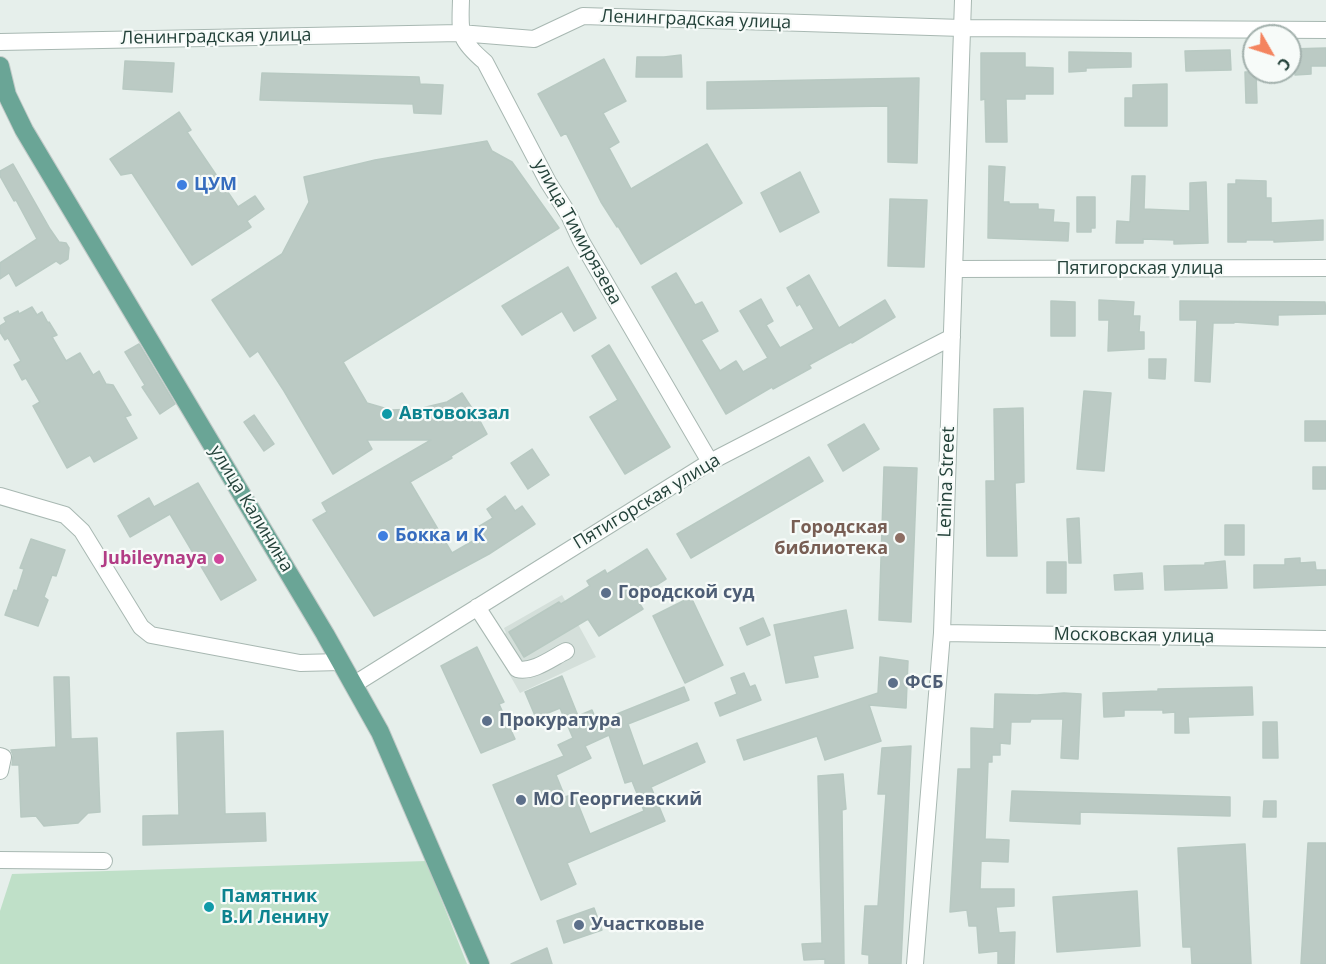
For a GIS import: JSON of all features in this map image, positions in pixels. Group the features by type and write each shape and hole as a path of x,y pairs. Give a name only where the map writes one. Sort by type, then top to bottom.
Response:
{"main road":[{"name":"улица Калинина","path":"0,66 7,95 43,163 341,662 380,732 480,964"}],"street":[{"path":"460,33 461,0"},
{"name":"Lenina Street","path":"915,964 942,633 963,0"},
{"name":"Ленинградская улица","path":"0,42 460,33 534,39 583,16 962,28 1326,30"},
{"name":"улица Тимирязева","path":"460,33 468,48 485,62 581,241 710,462"},
{"name":"Пятигорская улица","path":"954,269 1326,268"},
{"name":"Пятигорская улица","path":"353,685 710,462 952,337"},
{"path":"0,496 65,515 82,531 141,627 151,635 300,663 341,662"},
{"path":"477,607 517,669 523,670 536,666 566,651"},
{"name":"Московская улица","path":"942,633 1326,639"},
{"path":"0,860 104,861"}],"shaded area":[{"path":"562,595 596,657 520,693 491,642 506,633 504,628"}],"green space":[{"path":"426,861 467,964 0,964 0,911 12,874"}],"building":[{"path":"1326,48 1326,66 1311,66 1311,74 1302,75 1302,49"},
{"path":"1230,50 1231,70 1186,71 1185,51"},
{"path":"1069,52 1131,53 1131,67 1086,68 1086,71 1069,72"},
{"path":"981,53 1025,53 1025,67 1053,68 1053,94 1025,94 1025,99 1006,99 1007,142 986,142 985,99 981,100"},
{"path":"681,55 682,77 636,77 637,57"},
{"path":"604,59 626,101 603,113 619,142 609,148 631,189 707,144 742,203 641,264 601,202 566,133 561,136 538,94"},
{"path":"125,61 174,63 172,92 123,89"},
{"path":"262,73 419,77 420,84 443,85 441,114 414,113 413,104 260,100"},
{"path":"919,78 917,163 888,162 888,106 707,109 707,82"},
{"path":"1167,84 1167,126 1125,126 1125,98 1133,98 1133,85"},
{"path":"1245,84 1256,84 1257,103 1246,103"},
{"name":"ЦУМ","path":"179,112 191,130 187,132 238,207 255,196 264,209 247,221 251,227 192,265 132,173 121,175 110,159"},
{"path":"487,141 492,151 512,162 559,228 343,362 367,403 391,410 418,409 447,402 462,393 479,419 487,434 451,456 452,458 410,482 452,553 478,538 473,530 493,518 487,509 505,496 515,511 522,506 535,524 489,554 374,616 313,520 327,512 322,503 431,440 367,440 372,449 333,474 258,351 250,357 212,300 282,254 309,202 304,177 375,160"},
{"path":"13,164 50,229 59,242 66,243 69,248 68,259 60,264 56,261 16,286 9,273 0,279 0,263 37,239 0,176 0,171"},
{"path":"989,166 1005,167 1003,202 1038,204 1038,209 1054,210 1053,222 1069,223 1068,241 988,238"},
{"path":"800,172 819,212 780,232 761,193"},
{"path":"1132,176 1145,176 1144,209 1190,211 1190,183 1206,182 1208,243 1174,244 1174,240 1143,239 1143,243 1116,243 1117,221 1130,222"},
{"path":"1236,180 1266,181 1266,198 1271,198 1271,223 1323,220 1323,240 1228,242 1228,184 1236,184"},
{"path":"1077,197 1095,197 1095,228 1091,228 1091,232 1077,232"},
{"path":"890,199 927,200 924,267 888,266"},
{"path":"568,267 596,318 574,331 562,311 522,335 502,306"},
{"path":"676,273 695,305 702,302 718,331 701,340 720,371 736,361 743,372 768,358 740,311 761,299 773,321 766,325 780,348 814,329 800,304 797,306 787,288 809,275 839,328 885,300 895,317 809,365 811,368 773,389 772,387 726,414 652,287"},
{"path":"1099,300 1134,302 1133,316 1140,316 1139,332 1144,332 1144,349 1108,351 1109,320 1099,320"},
{"path":"1051,301 1075,302 1075,336 1051,336"},
{"path":"1180,301 1325,302 1326,314 1278,315 1278,325 1213,323 1210,382 1195,381 1197,320 1180,320"},
{"path":"32,307 37,315 42,312 49,322 57,335 52,337 66,361 80,353 93,375 99,371 106,384 113,385 131,415 125,417 137,438 94,462 90,455 67,468 33,406 40,402 26,378 22,380 14,365 21,361 8,338 5,340 0,332 0,326 6,322 4,318"},
{"path":"139,344 175,404 160,414 142,387 145,385 125,352"},
{"path":"609,345 670,447 625,474 590,417 618,400 592,356"},
{"path":"1149,359 1166,359 1165,379 1149,378"},
{"path":"1084,391 1111,393 1104,471 1077,469"},
{"path":"1023,408 1024,482 1015,483 1017,556 987,556 986,481 995,481 994,409"},
{"path":"254,415 274,444 264,451 244,422"},
{"path":"1305,421 1326,421 1326,441 1305,441"},
{"path":"864,424 879,449 843,471 828,445"},
{"path":"532,449 549,475 528,489 511,463"},
{"path":"809,457 823,481 691,558 677,534"},
{"path":"884,467 917,468 911,622 879,620"},
{"path":"1313,467 1326,467 1326,489 1313,489"},
{"path":"198,483 256,580 221,600 170,514 130,537 118,516 149,498 154,507"},
{"path":"1079,518 1081,563 1069,563 1067,519"},
{"path":"1225,525 1244,525 1244,555 1225,555"},
{"path":"31,539 65,550 56,576 52,575 44,597 48,600 38,626 5,615 14,590 17,591 24,569 20,568"},
{"path":"647,549 666,579 636,598 643,609 599,636 588,619 524,657 509,632 590,586 587,581 605,570 607,574"},
{"path":"1300,558 1300,563 1315,562 1316,570 1326,570 1326,585 1254,588 1254,565 1285,565 1285,559"},
{"path":"1225,561 1227,588 1165,590 1164,566 1205,565 1205,563"},
{"path":"1047,562 1066,562 1066,593 1047,593"},
{"path":"1142,573 1143,589 1115,590 1114,575"},
{"path":"691,597 723,665 685,683 653,616"},
{"path":"846,610 853,648 813,656 818,677 786,683 774,625"},
{"path":"763,618 770,635 747,645 740,628"},
{"name":"Прокуратура","path":"477,647 504,702 499,704 515,739 481,753 441,666"},
{"path":"880,657 908,661 906,708 869,705 881,741 825,760 817,736 744,760 737,740 878,693"},
{"path":"744,673 750,687 755,685 761,700 720,716 715,703 737,694 731,678"},
{"path":"562,676 578,716 592,710 597,722 684,687 689,700 628,724 643,766 697,743 705,762 651,787 665,821 567,863 576,884 541,900 493,785 564,756 558,745 573,738 560,708 536,718 525,692","holes":["609,735 625,783 632,781 644,811 590,834 574,794 565,797 556,775 591,758 585,746"]},
{"path":"54,677 69,677 71,739 97,738 100,812 88,813 78,823 44,826 36,816 21,817 19,765 12,765 11,750 56,747"},
{"path":"1252,687 1253,715 1188,717 1189,733 1175,733 1175,712 1124,710 1124,716 1104,717 1103,693"},
{"path":"995,694 1081,694 1078,759 1061,758 1063,719 1031,719 1030,722 1011,722 1010,744 1000,743 1000,755 992,755 992,762 988,762 985,839 1009,840 1008,862 981,861 980,889 1014,889 1014,906 996,907 999,933 1015,932 1014,964 998,964 998,951 979,953 977,926 969,926 967,910 950,912 958,769 971,769 971,728 994,729"},
{"path":"1263,722 1277,722 1278,758 1263,758"},
{"path":"223,731 225,814 265,813 266,841 143,845 143,816 179,815 177,733"},
{"path":"911,746 901,964 869,964 869,955 862,954 865,906 878,906 886,794 878,794 882,748"},
{"path":"843,774 846,809 842,810 844,964 825,964 825,959 804,960 802,944 822,943 818,776"},
{"path":"1012,791 1230,797 1230,816 1080,812 1080,824 1010,821"},
{"path":"1264,801 1276,801 1276,817 1263,817"},
{"path":"1308,843 1326,843 1326,964 1301,964"},
{"path":"1245,844 1251,964 1192,964 1191,947 1183,947 1178,848"},
{"path":"1137,891 1140,946 1057,952 1053,897"},
{"name":"Участковые","path":"594,908 602,930 564,943 557,921"},
{"path":"547,948 552,964 511,964"}],"place":[{"name":"ЦУМ","path":"182,185"},
{"name":"Автовокзал","path":"387,414"},
{"name":"Бокка и К","path":"383,536"},
{"name":"Городская библиотека","path":"900,538"},
{"name":"Jubileynaya","path":"219,559"},
{"name":"Городской суд","path":"606,593"},
{"name":"ФСБ","path":"893,683"},
{"name":"Прокуратура","path":"487,721"},
{"name":"МО Георгиевский","path":"521,800"},
{"name":"Памятник В.И Ленину","path":"209,907"},
{"name":"Участковые","path":"579,925"}]}
